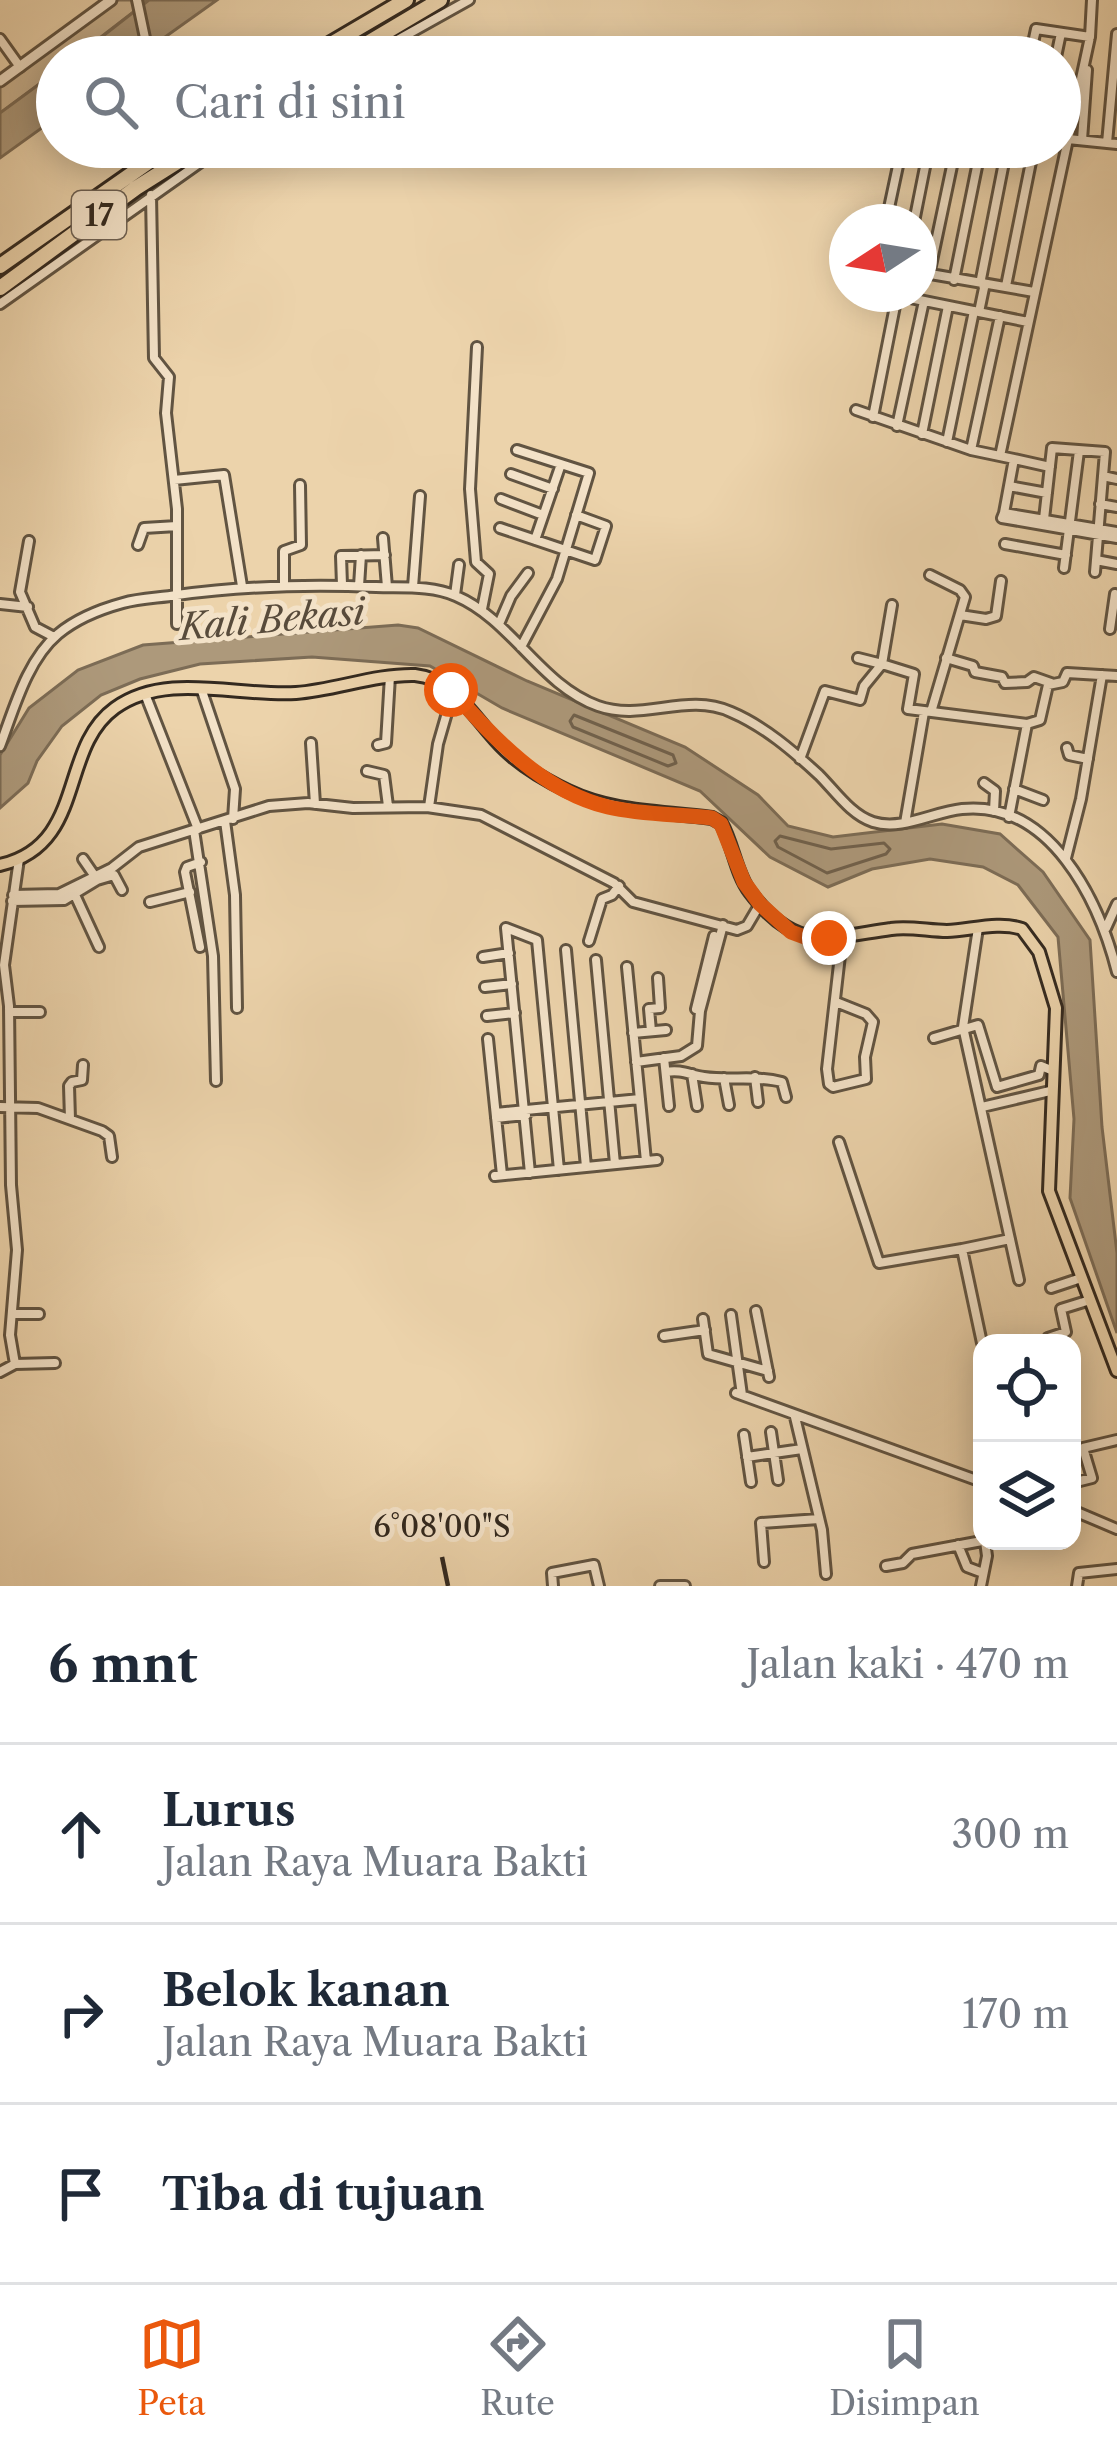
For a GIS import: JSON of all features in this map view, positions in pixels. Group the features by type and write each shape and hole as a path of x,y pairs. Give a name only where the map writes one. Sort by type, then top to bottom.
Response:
{"highway":[{"path":"345,36 406,0"},
{"path":"379,36 440,0"},
{"name":"17","path":"0,266 140,168"},
{"name":"17","path":"0,288 168,168"}],"main road":[{"path":"0,865 36,848 59,820 97,726 116,707 145,694 201,688 302,693 390,676 425,676 452,692 505,750 567,790 601,806 712,818 721,824 744,882 791,932 810,939 894,928 1014,926 1035,944 1056,1008 1049,1191 1117,1371"}],"street":[{"path":"62,36 111,0"},
{"path":"137,0 145,36"},
{"path":"405,36 469,0"},
{"path":"1092,0 1082,140 1112,143 1117,34"},
{"path":"1034,36 1036,28 1090,37"},
{"path":"1060,36 1061,32"},
{"path":"1081,73 1090,37"},
{"path":"0,39 20,67"},
{"path":"0,81 36,55"},
{"path":"0,304 191,168"},
{"path":"890,204 898,168"},
{"path":"918,204 925,168"},
{"path":"937,222 951,168"},
{"path":"953,280 977,168"},
{"path":"947,442 1003,168"},
{"path":"1006,286 1030,168"},
{"path":"1000,456 1059,168"},
{"path":"151,195 154,358 170,377 166,413 177,526 177,624"},
{"path":"937,276 1035,292"},
{"path":"937,304 1028,322"},
{"path":"922,434 948,306"},
{"path":"873,416 891,312"},
{"path":"897,426 921,312"},
{"path":"970,450 1000,316"},
{"path":"477,347 470,509 476,562 489,574 482,609"},
{"path":"856,410 970,450 1050,467"},
{"path":"1044,519 1052,448 1105,452 1095,572"},
{"path":"517,450 589,473 556,579 521,646"},
{"path":"1064,568 1079,450"},
{"path":"1014,459 1003,518 1117,535"},
{"path":"535,540 561,464"},
{"path":"511,474 553,489"},
{"path":"174,480 224,475 242,586"},
{"path":"1102,476 1117,479"},
{"path":"284,585 284,550 301,545 300,484"},
{"path":"1009,486 1048,493"},
{"path":"413,587 420,496"},
{"path":"501,500 544,515"},
{"path":"1100,504 1117,507"},
{"path":"1004,513 1070,526"},
{"path":"500,528 595,560 606,526 576,515"},
{"path":"138,545 145,528 177,526"},
{"path":"383,538 387,587"},
{"path":"29,541 20,586 35,627 55,637"},
{"path":"1005,544 1066,555"},
{"path":"359,586 361,555"},
{"path":"342,585 340,557 385,555"},
{"path":"1096,560 1117,564"},
{"path":"455,595 459,565"},
{"path":"499,624 528,573"},
{"path":"904,823 927,712 964,593 930,575"},
{"path":"960,615 996,616 1001,580"},
{"path":"0,746 26,681 55,637 120,603 242,586 413,587 455,595 482,609 562,685 589,702 632,713 682,704 719,707 762,729 859,815 880,824 964,809 994,811 1037,832 1066,858 1106,928 1117,972"},
{"path":"1110,629 1112,593"},
{"path":"0,604 29,607"},
{"path":"800,759 825,691 860,700 882,664 892,605"},
{"path":"858,658 913,673 906,707 927,712 1027,724 1041,718 1051,683"},
{"path":"946,658 971,665 975,672 1002,677 1005,683 1034,677 1063,682 1069,672 1117,676"},
{"path":"1066,858 1102,675"},
{"path":"378,745 387,740 390,676"},
{"path":"201,688 236,789 229,820 237,1008"},
{"path":"429,807 452,692"},
{"path":"145,694 196,829 213,956 216,1081"},
{"path":"1010,817 1027,724"},
{"path":"311,743 315,805"},
{"path":"1067,748 1070,756 1088,759"},
{"path":"368,771 384,775 388,806"},
{"path":"984,783 995,791 994,811"},
{"path":"1014,789 1043,800"},
{"path":"9,901 57,902 113,872 139,847 269,806 315,805 472,812 619,886 633,902 720,924 743,929 760,904"},
{"path":"15,1364 17,1250 5,1185 12,1106 4,965 9,901 19,859"},
{"path":"83,859 94,875"},
{"path":"200,947 185,870 201,862"},
{"path":"9,901 59,894 94,875 113,872"},
{"path":"113,872 122,890"},
{"path":"589,941 602,899 619,886"},
{"path":"150,902 190,892"},
{"path":"75,895 99,947"},
{"path":"1106,928 1117,904"},
{"path":"636,1062 688,1051 720,924"},
{"path":"530,1173 506,928 537,940 559,1170"},
{"path":"978,928 963,1027 1019,1280"},
{"path":"836,1002 874,1022 864,1061 866,1079 833,1087 827,1069 842,938"},
{"path":"566,950 586,1167"},
{"path":"483,957 509,953"},
{"path":"596,960 615,1164"},
{"path":"488,1039 499,1176 651,1160 640,1101 627,967"},
{"path":"651,1031 649,1010 660,1008 658,978"},
{"path":"485,987 512,983"},
{"path":"9,1012 40,1012"},
{"path":"487,1016 515,1013"},
{"path":"934,1039 963,1027 980,1026 995,1086 1039,1075 1042,1066 1052,1070"},
{"path":"633,1033 666,1030"},
{"path":"664,1058 669,1106"},
{"path":"70,1119 69,1086 82,1080 83,1065"},
{"path":"666,1072 754,1076 782,1082 786,1097"},
{"path":"692,1074 697,1106"},
{"path":"754,1076 758,1102"},
{"path":"724,1078 728,1105"},
{"path":"981,1107 1050,1091"},
{"path":"496,1115 640,1101"},
{"path":"0,1107 38,1108 107,1133 112,1156"},
{"path":"839,1142 880,1263 1010,1239"},
{"path":"962,1249 980,1334"},
{"path":"1051,1288 1081,1278"},
{"path":"1060,1334 1066,1332 1062,1308 1090,1300"},
{"path":"664,1336 704,1324 708,1354 768,1374 756,1311"},
{"path":"0,1325 39,1315"},
{"path":"731,1315 739,1394 973,1479"},
{"path":"0,1372 15,1364 55,1363"},
{"path":"794,1415 819,1519 826,1574"},
{"path":"771,1432 778,1480"},
{"path":"744,1435 751,1482"},
{"path":"1081,1481 1092,1478 1083,1448 1117,1441"},
{"path":"747,1457 802,1449"},
{"path":"1081,1514 1117,1529"},
{"path":"764,1562 760,1523 819,1519"},
{"path":"886,1566 903,1563 912,1554 973,1543"},
{"path":"958,1545 967,1567 983,1574"},
{"path":"981,1586 983,1550"},
{"path":"553,1586 552,1574 594,1565 599,1586"},
{"path":"1077,1586 1078,1573 1117,1570"},
{"path":"660,1586 686,1586"}],"shaded area":[{"path":"117,0 149,0 102,36 69,36"},
{"path":"36,60 36,86 0,113 0,87"}],"water":[{"path":"149,0 217,0 166,36 103,36"},
{"path":"36,86 36,132 0,158 0,113"},
{"path":"398,625 418,628 527,681 685,747 758,795 788,826 833,837 942,824 1000,834 1043,872 1090,940 1102,1127 1117,1253 1117,1333 1070,1198 1074,1119 1058,937 1018,885 983,867 930,859 872,869 828,887 770,857 700,791 502,708 430,666 312,657 200,664 140,679 101,695 62,726 28,783 0,808 0,755 29,708 78,670 143,645"}],"route":[{"path":"451,690 505,750 567,790 601,806 712,818 725,830 744,882 760,904 791,932 810,939 829,938"}],"water label":[{"name":"Kali Bekasi","path":"272,619"}]}
